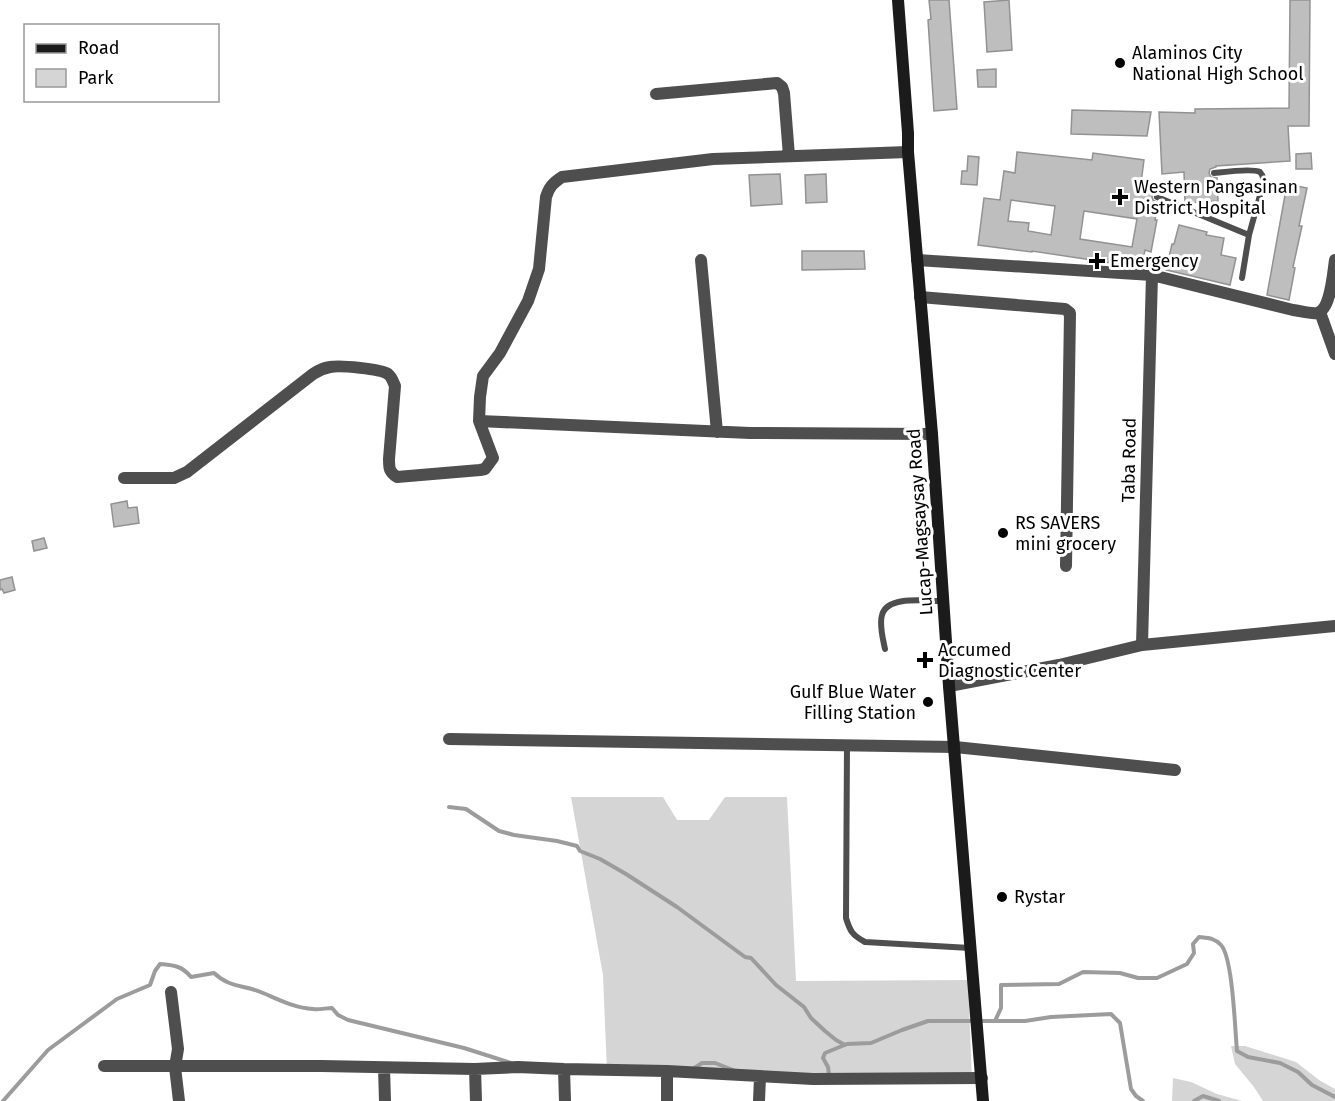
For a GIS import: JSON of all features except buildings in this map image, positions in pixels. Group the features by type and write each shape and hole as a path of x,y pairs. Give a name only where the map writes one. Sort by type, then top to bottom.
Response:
{"street":[{"name":"Lucap-Magsaysay Road","path":"898,0 949,686 983,1101"},
{"path":"656,94 777,83 782,87 784,93 789,156"},
{"path":"124,478 174,478 187,472 313,374 320,369 334,366 373,369 387,373 392,379 395,386 389,468 397,477 485,469 493,458 479,421 483,376 500,353 528,302 539,269 546,197 555,182 562,177 713,159 908,152"},
{"path":"700,260 717,432"},
{"path":"917,260 1152,275 1293,310 1315,313 1320,312 1327,305 1333,287 1335,260"},
{"name":"Taba Road","path":"1142,645 1152,275"},
{"path":"920,297 1065,309 1070,313 1066,566"},
{"path":"1320,312 1335,354"},
{"path":"479,421 717,432 932,434"},
{"path":"949,686 1059,665 1142,645 1335,626"},
{"path":"449,739 955,747 1175,770"},
{"path":"171,992 178,1049 175,1067 179,1101"},
{"path":"104,1066 475,1069 518,1067 668,1071 813,1079 982,1078"},
{"path":"384,1068 385,1101"},
{"path":"475,1069 476,1101"},
{"path":"564,1070 565,1101"},
{"path":"667,1101 668,1071"},
{"path":"759,1101 760,1077"}],"lane":[{"path":"1214,173 1250,171 1263,175 1264,181 1242,278"},
{"path":"1157,197 1250,236"},
{"path":"885,648 881,619 882,612 887,605 899,601 943,601"},
{"path":"847,744 846,918 850,930 855,937 865,942 971,948"}],"green space":[{"path":"571,797 663,797 677,820 709,820 725,797 787,797 796,981 968,980 972,1080 607,1072 603,975"},
{"path":"1231,1046 1245,1046 1296,1062 1335,1089 1335,1101 1263,1101 1235,1064"},
{"path":"1173,1078 1191,1082 1217,1094 1242,1101 1172,1101"}],"waterway":[{"path":"449,807 466,809 499,831 577,846 580,851 626,874 677,907 745,957 751,958 776,985 804,1007 811,1018 825,1031 845,1045"},
{"path":"995,1021 1001,1008 1001,985 1059,984 1083,972 1120,973 1138,978 1157,978 1187,964 1194,953 1193,944 1199,937 1208,938 1221,945 1225,952 1233,995 1237,1051 1248,1057 1280,1063 1298,1072 1312,1085 1335,1097"},
{"path":"3,1101 48,1050 117,999 150,985 160,964 177,967 191,977 214,973 230,983 258,991 292,1005 315,1009 332,1008 338,1015 348,1020 464,1048 511,1063"},
{"path":"829,1075 823,1058 825,1053 847,1044 871,1043 928,1021 1025,1021 1051,1017 1111,1014 1120,1023 1131,1089 1143,1101"},
{"path":"693,1069 702,1063 715,1063 733,1070"},
{"path":"1194,1101 1203,1096 1219,1101"}],"place":[{"name":"Alaminos City National High School","path":"1120,63"},
{"name":"Western Pangasinan District Hospital","path":"1120,197"},
{"name":"Emergency","path":"1097,261"},
{"name":"RS SAVERS mini grocery","path":"1003,533"},
{"name":"Accumed Diagnostic Center","path":"925,660"},
{"name":"Gulf Blue Water Filling Station","path":"928,702"},
{"name":"Rystar","path":"1002,897"}]}
